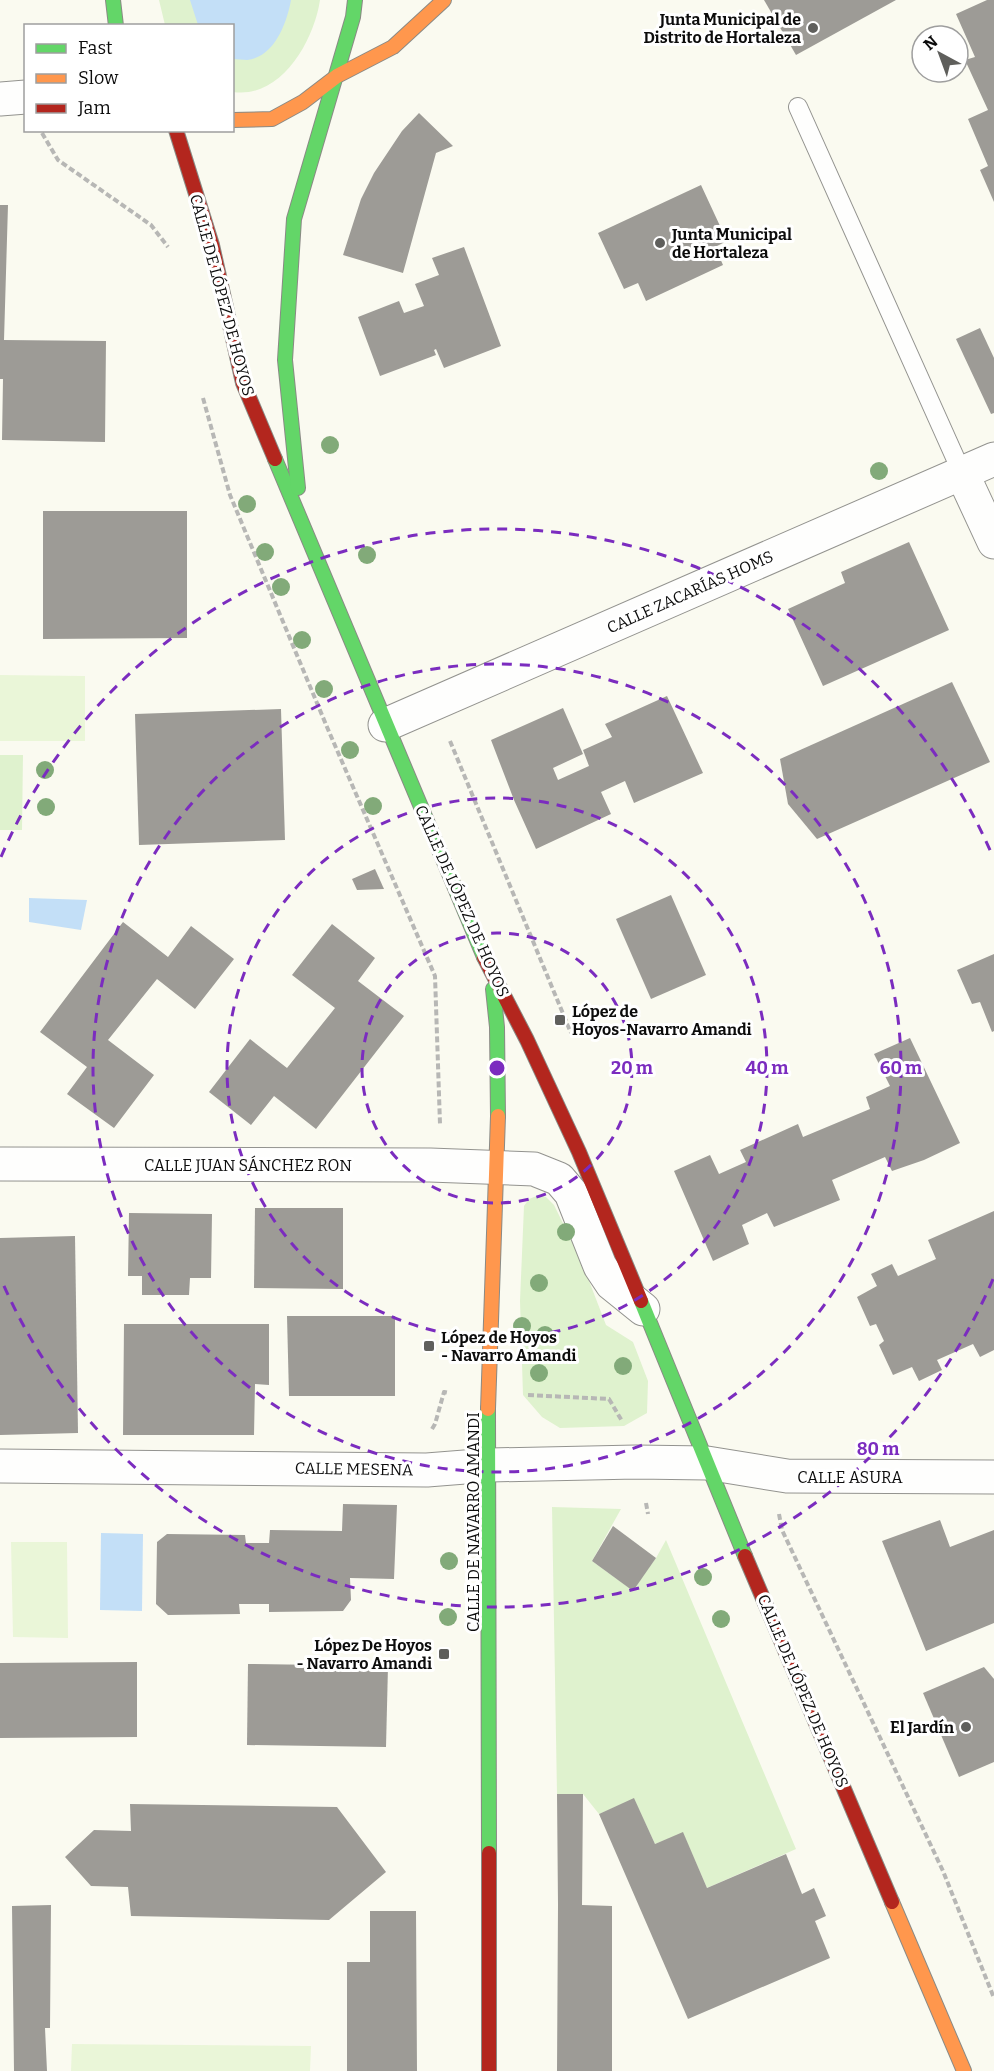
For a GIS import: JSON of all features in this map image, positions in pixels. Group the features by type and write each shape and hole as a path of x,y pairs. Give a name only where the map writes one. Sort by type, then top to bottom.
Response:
{"street":[{"path":"113,0 116,24"},
{"name":"CALLE DE LÓPEZ DE HOYOS","path":"302,523 285,360 292,238 294,219 337,76 355,0"},
{"path":"234,120 272,119 303,102 337,76 393,47 444,0"},
{"path":"0,99 24,98"},
{"name":"CALLE DE LÓPEZ DE HOYOS","path":"177,132 212,245 243,383 491,973 527,1040 579,1152 707,1463 964,2071"},
{"name":"CALLE ZACARÍAS HOMS","path":"385,725 994,459"},
{"path":"962,473 994,542"},
{"name":"CALLE DE NAVARRO AMANDI","path":"489,2071 490,1465 488,1394 497,1166 498,1062 491,973"},
{"name":"CALLE JUAN SÁNCHEZ RON","path":"0,1164 497,1166"},
{"name":"CALLE DE LÓPEZ DE HOYOS","path":"497,1166 534,1169 559,1179 571,1193 600,1266 612,1284 643,1310"},
{"name":"CALLE MESENA","path":"0,1466 427,1470 490,1465 707,1463"},
{"name":"CALLE ASURA","path":"707,1463 787,1476 994,1477"}],"lane":[{"path":"798,107 962,473"}],"path":[{"path":"41,132 58,160 151,225 169,248 171,255"},
{"path":"202,393 230,495 435,976 440,1133 429,1142 430,1165"},
{"path":"426,1437 435,1424 444,1392 609,1399 624,1426 636,1462 648,1514"},
{"path":"783,1508 779,1514 782,1530 943,1871 994,1998"}],"green space":[{"path":"159,0 320,0 311,33 292,64 280,77 250,92 234,92 234,24 165,24"},
{"path":"0,675 85,676 85,741 0,741"},
{"path":"0,755 23,755 22,830 0,830"},
{"path":"539,1195 546,1197 554,1205 581,1260 606,1325 633,1342 648,1381 647,1413 624,1426 560,1428 542,1417 523,1395 520,1301 524,1206 529,1199"},
{"path":"552,1507 621,1509 592,1561 632,1590 656,1558 666,1540 796,1849 707,1888 683,1833 655,1844 634,1799 599,1814 583,1794 557,1794"},
{"path":"11,1542 67,1542 68,1638 13,1637"},
{"path":"72,2044 311,2046 310,2071 71,2071"}],"water":[{"path":"190,0 291,0 278,37 265,52 247,60 234,59 234,24 198,24"},
{"path":"29,898 87,900 81,930 29,922"},
{"path":"101,1533 143,1534 142,1611 100,1610"}],"building":[{"name":"Junta Municipal de Distrito de Hortaleza","path":"764,0 896,0 796,55"},
{"path":"987,0 994,0 994,202 980,170 988,166 968,119 988,110 970,71 970,58 975,57 970,46 970,24 960,24 956,14"},
{"path":"419,113 453,146 436,153 403,273 343,255 361,199 374,173 402,131"},
{"path":"701,185 727,241 715,247 723,265 646,301 638,283 624,289 598,233"},
{"path":"0,205 8,205 4,340 106,341 105,442 2,440"},
{"path":"464,247 501,346 444,368 436,349 434,350 436,355 380,376 358,317 399,301 404,313 424,306 415,284 439,275 432,258"},
{"path":"980,328 994,358 994,413 991,414 956,339"},
{"path":"43,511 187,511 187,638 43,639"},
{"path":"909,542 949,630 823,686 788,609 845,583 841,572"},
{"path":"952,682 990,762 817,839 788,804 780,759"},
{"path":"667,696 703,773 634,803 625,781 601,792 611,814 536,849 491,740 563,708 583,754 553,768 558,780 589,766 583,750 612,737 605,724"},
{"path":"281,709 285,840 139,845 135,714"},
{"path":"375,869 384,889 357,890 352,879"},
{"path":"671,895 706,975 651,999 616,919"},
{"path":"123,922 168,957 191,926 234,959 195,1009 157,979 108,1040 154,1075 114,1128 67,1094 87,1067 40,1032"},
{"path":"332,924 375,958 358,981 404,1016 316,1129 274,1096 251,1125 209,1092 250,1039 287,1068 335,1008 292,975"},
{"path":"994,954 994,1031 992,1032 980,1002 972,1004 957,970"},
{"path":"910,1038 960,1143 924,1160 892,1171 885,1157 832,1180 840,1200 774,1227 767,1213 742,1225 749,1244 713,1261 674,1171 710,1155 719,1174 746,1162 740,1150 798,1124 803,1137 870,1109 866,1097 890,1086 874,1054"},
{"path":"255,1208 343,1208 343,1289 254,1288"},
{"path":"994,1211 994,1350 980,1357 973,1344 937,1360 942,1370 919,1381 912,1367 893,1375 879,1345 884,1341 876,1324 870,1326 857,1297 877,1286 871,1274 892,1264 898,1276 936,1259 928,1240"},
{"path":"129,1213 212,1214 211,1278 190,1278 189,1295 142,1295 142,1276 128,1276"},
{"path":"75,1236 78,1433 0,1435 0,1238"},
{"path":"287,1316 395,1316 395,1396 289,1396"},
{"path":"124,1324 269,1324 269,1385 255,1384 254,1435 123,1435"},
{"path":"343,1504 397,1505 394,1579 350,1578 351,1600 343,1611 269,1612 269,1604 239,1604 240,1614 168,1615 156,1604 157,1542 167,1534 245,1535 246,1543 269,1543 270,1530 342,1531"},
{"path":"940,1520 950,1547 994,1530 994,1623 926,1651 882,1541"},
{"path":"613,1526 656,1558 633,1591 592,1561"},
{"path":"137,1662 137,1737 0,1738 0,1663"},
{"path":"248,1664 388,1666 386,1747 247,1745"},
{"name":"El Jardín","path":"984,1667 994,1679 994,1762 959,1777 923,1693"},
{"path":"557,1794 583,1794 582,1905 612,1906 612,2071 557,2071"},
{"path":"634,1798 655,1844 683,1832 707,1888 786,1854 802,1894 814,1888 826,1916 815,1921 830,1958 688,2019 599,1814"},
{"path":"130,1804 337,1807 386,1872 329,1920 131,1916 128,1887 91,1886 65,1857 94,1830 131,1831"},
{"path":"51,1905 50,2028 45,2028 47,2071 14,2071 12,1906"},
{"path":"370,1911 416,1911 417,2071 347,2071 347,1962 370,1962"}],"traffic: fast":[{"path":"113,0 116,24"},
{"path":"298,488 285,360 294,219 353,17 355,0"},
{"path":"275,459 484,957"},
{"path":"493,989 497,1027 498,1116"},
{"path":"641,1301 745,1556"},
{"path":"488,1409 489,1853"}],"traffic: slow":[{"path":"234,120 272,119 303,102 337,76 393,47 444,0"},
{"path":"488,1409 498,1116"},
{"path":"892,1902 964,2071"}],"traffic: jam":[{"path":"177,132 212,245 243,383 275,459"},
{"path":"484,957 527,1040 579,1152 641,1301"},
{"path":"745,1556 892,1902"},
{"path":"489,1853 489,2071"}],"place":[{"name":"Junta Municipal de Distrito de Hortaleza","path":"813,28"},
{"name":"Junta Municipal de Hortaleza","path":"660,243"},
{"name":"López de Hoyos-Navarro Amandi","path":"560,1020"},
{"name":"López de Hoyos - Navarro Amandi","path":"429,1346"},
{"name":"López De Hoyos - Navarro Amandi","path":"444,1654"},
{"name":"El Jardín","path":"966,1727"}]}
